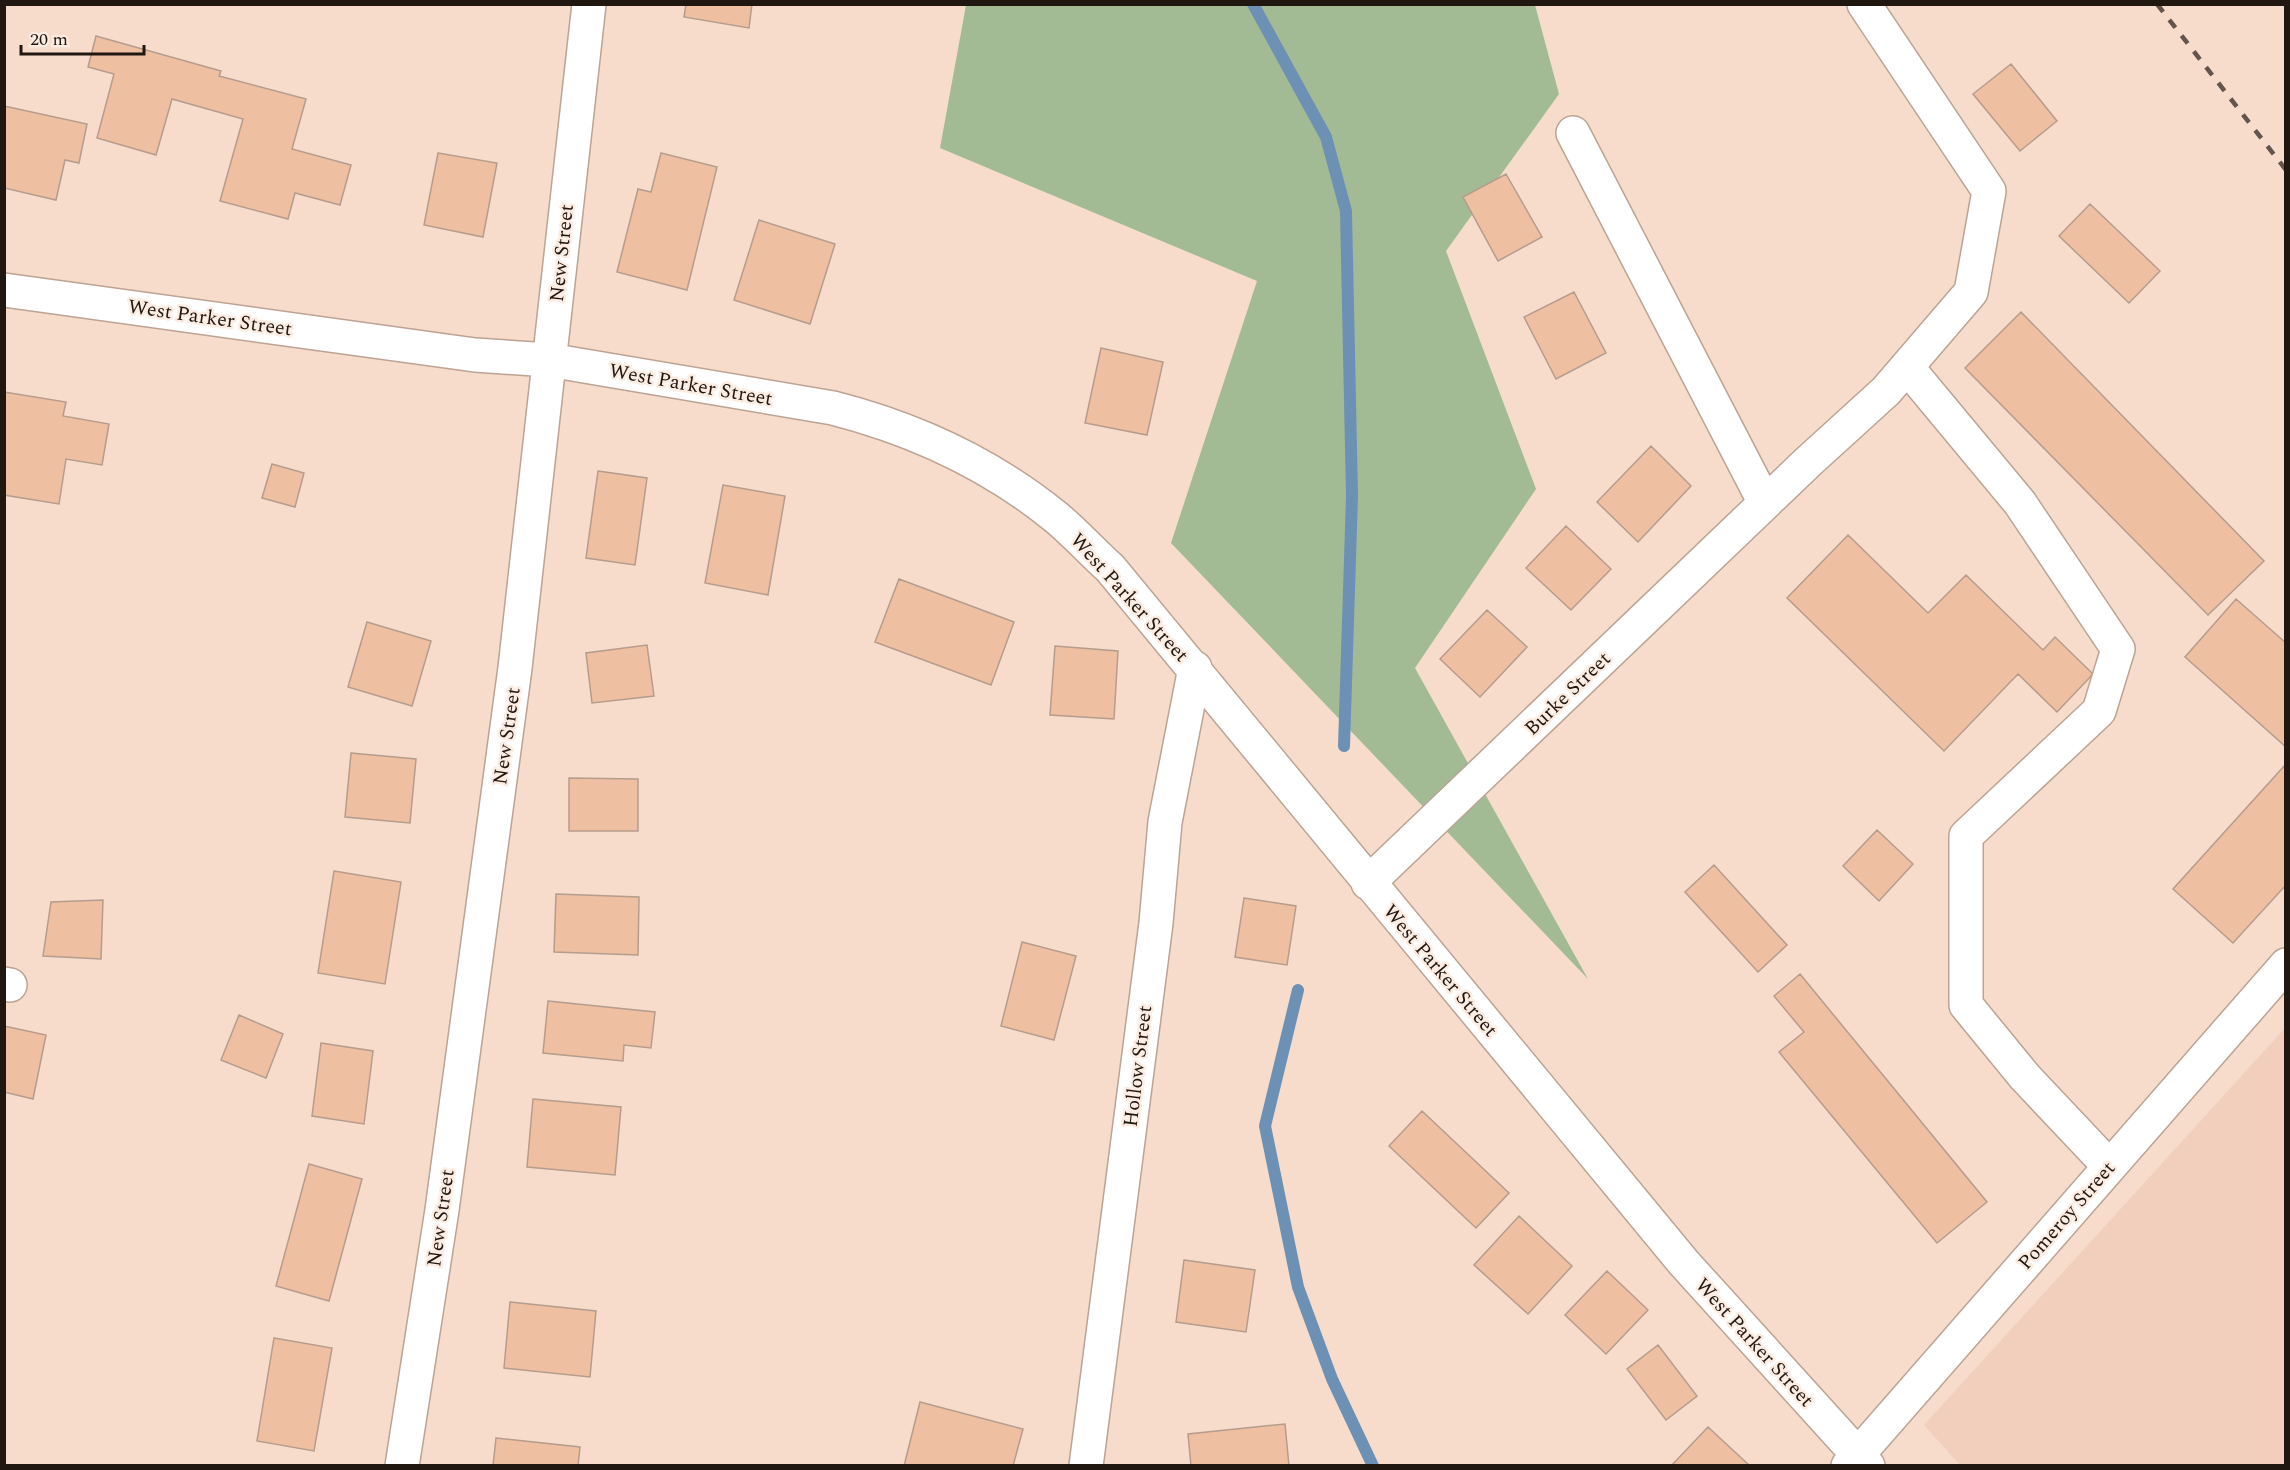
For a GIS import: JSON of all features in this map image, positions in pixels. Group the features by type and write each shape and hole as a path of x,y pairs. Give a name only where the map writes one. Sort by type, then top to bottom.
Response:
{"street":[{"name":"New Street","path":"402,1466 442,1210 514,679 589,4"},
{"name":"Burke Street","path":"1368,883 1765,503 1886,391 1971,292 1989,191 1864,4"},
{"path":"1573,133 1765,503"},
{"name":"West Parker Street","path":"4,290 475,355 549,360 833,408 867,417 935,442 999,476 1057,519 1110,568 1195,668 1368,883 1684,1263 1858,1462"},
{"path":"1908,367 2020,503 2118,650 2099,711 1966,836 1966,1005 2025,1077 2109,1166"},
{"name":"Hollow Street","path":"1086,1466 1156,923 1165,822 1195,668"},
{"name":"Pomeroy Street","path":"1858,1462 2109,1166 2286,965"}],"shaded area":[{"path":"2285,1028 2285,1465 1960,1465 1924,1425"}],"green space":[{"path":"966,5 1535,5 1559,94 1446,251 1536,489 1415,668 1588,979 1171,543 1257,281 940,148"}],"building":[{"path":"686,4 752,4 749,28 684,17"},
{"path":"96,36 221,71 219,76 306,99 292,149 351,165 340,205 295,193 288,219 220,201 243,119 172,99 156,155 97,138 114,74 88,67"},
{"path":"2011,64 2057,121 2020,151 1973,94"},
{"path":"4,106 87,124 79,163 65,160 56,200 4,188"},
{"path":"438,153 497,163 483,237 424,225"},
{"path":"661,153 717,167 687,290 617,272 638,189 651,192"},
{"path":"1506,174 1542,237 1498,261 1463,197"},
{"path":"2090,204 2160,271 2129,303 2059,236"},
{"path":"759,220 835,244 810,324 734,300"},
{"path":"1574,292 1606,353 1556,379 1524,317"},
{"path":"2021,312 2264,561 2208,615 1965,368"},
{"path":"1101,348 1163,362 1147,435 1085,423"},
{"path":"4,392 66,402 63,416 109,424 102,465 66,459 59,504 4,495"},
{"path":"1651,446 1691,486 1638,542 1597,502"},
{"path":"272,464 304,473 295,507 262,498"},
{"path":"598,471 647,478 635,565 586,558"},
{"path":"723,485 785,496 768,595 705,583"},
{"path":"1566,526 1611,569 1571,610 1526,568"},
{"path":"1848,535 1928,613 1966,575 2043,650 2055,637 2093,674 2057,712 2018,674 1944,751 1787,598"},
{"path":"899,579 1014,622 991,685 875,642"},
{"path":"2236,599 2286,643 2286,747 2185,657"},
{"path":"1487,610 1527,647 1480,697 1440,659"},
{"path":"367,622 431,641 412,706 348,687"},
{"path":"647,645 654,696 592,703 586,653"},
{"path":"1055,646 1118,651 1114,719 1050,715"},
{"path":"351,753 416,759 410,823 345,817"},
{"path":"2286,764 2286,885 2233,943 2173,889"},
{"path":"569,778 638,779 638,831 569,831"},
{"path":"1877,830 1913,864 1879,901 1843,866"},
{"path":"1714,865 1787,945 1758,972 1685,892"},
{"path":"334,871 401,882 385,984 318,973"},
{"path":"556,894 639,897 638,955 554,952"},
{"path":"1244,898 1296,906 1287,965 1235,957"},
{"path":"103,900 101,959 43,956 51,902"},
{"path":"1022,942 1076,956 1054,1040 1001,1026"},
{"path":"1800,974 1987,1202 1937,1243 1779,1052 1804,1032 1774,996"},
{"path":"548,1001 655,1012 651,1048 624,1045 623,1061 543,1053"},
{"path":"239,1015 283,1034 266,1078 221,1060"},
{"path":"4,1026 46,1035 33,1099 4,1092"},
{"path":"321,1043 373,1051 364,1124 312,1116"},
{"path":"533,1099 621,1107 615,1175 527,1167"},
{"path":"1422,1111 1509,1193 1476,1228 1389,1146"},
{"path":"309,1164 362,1179 329,1301 276,1286"},
{"path":"1519,1216 1572,1266 1528,1314 1474,1265"},
{"path":"1184,1260 1255,1270 1246,1332 1176,1322"},
{"path":"1607,1271 1648,1310 1606,1354 1565,1315"},
{"path":"510,1302 596,1311 590,1377 504,1368"},
{"path":"274,1338 332,1348 314,1451 257,1441"},
{"path":"1658,1345 1697,1396 1666,1420 1627,1369"},
{"path":"920,1402 1023,1429 1013,1466 904,1466"},
{"path":"1285,1424 1289,1466 1191,1466 1188,1434"},
{"path":"1708,1427 1750,1466 1671,1466"},
{"path":"496,1438 580,1447 578,1466 493,1466"}],"waterway":[{"path":"1253,4 1326,137 1346,211 1352,496 1344,746"},
{"path":"1298,990 1265,1126 1298,1287 1332,1379 1373,1466"}],"railway":[{"path":"2157,4 2286,170"}]}
